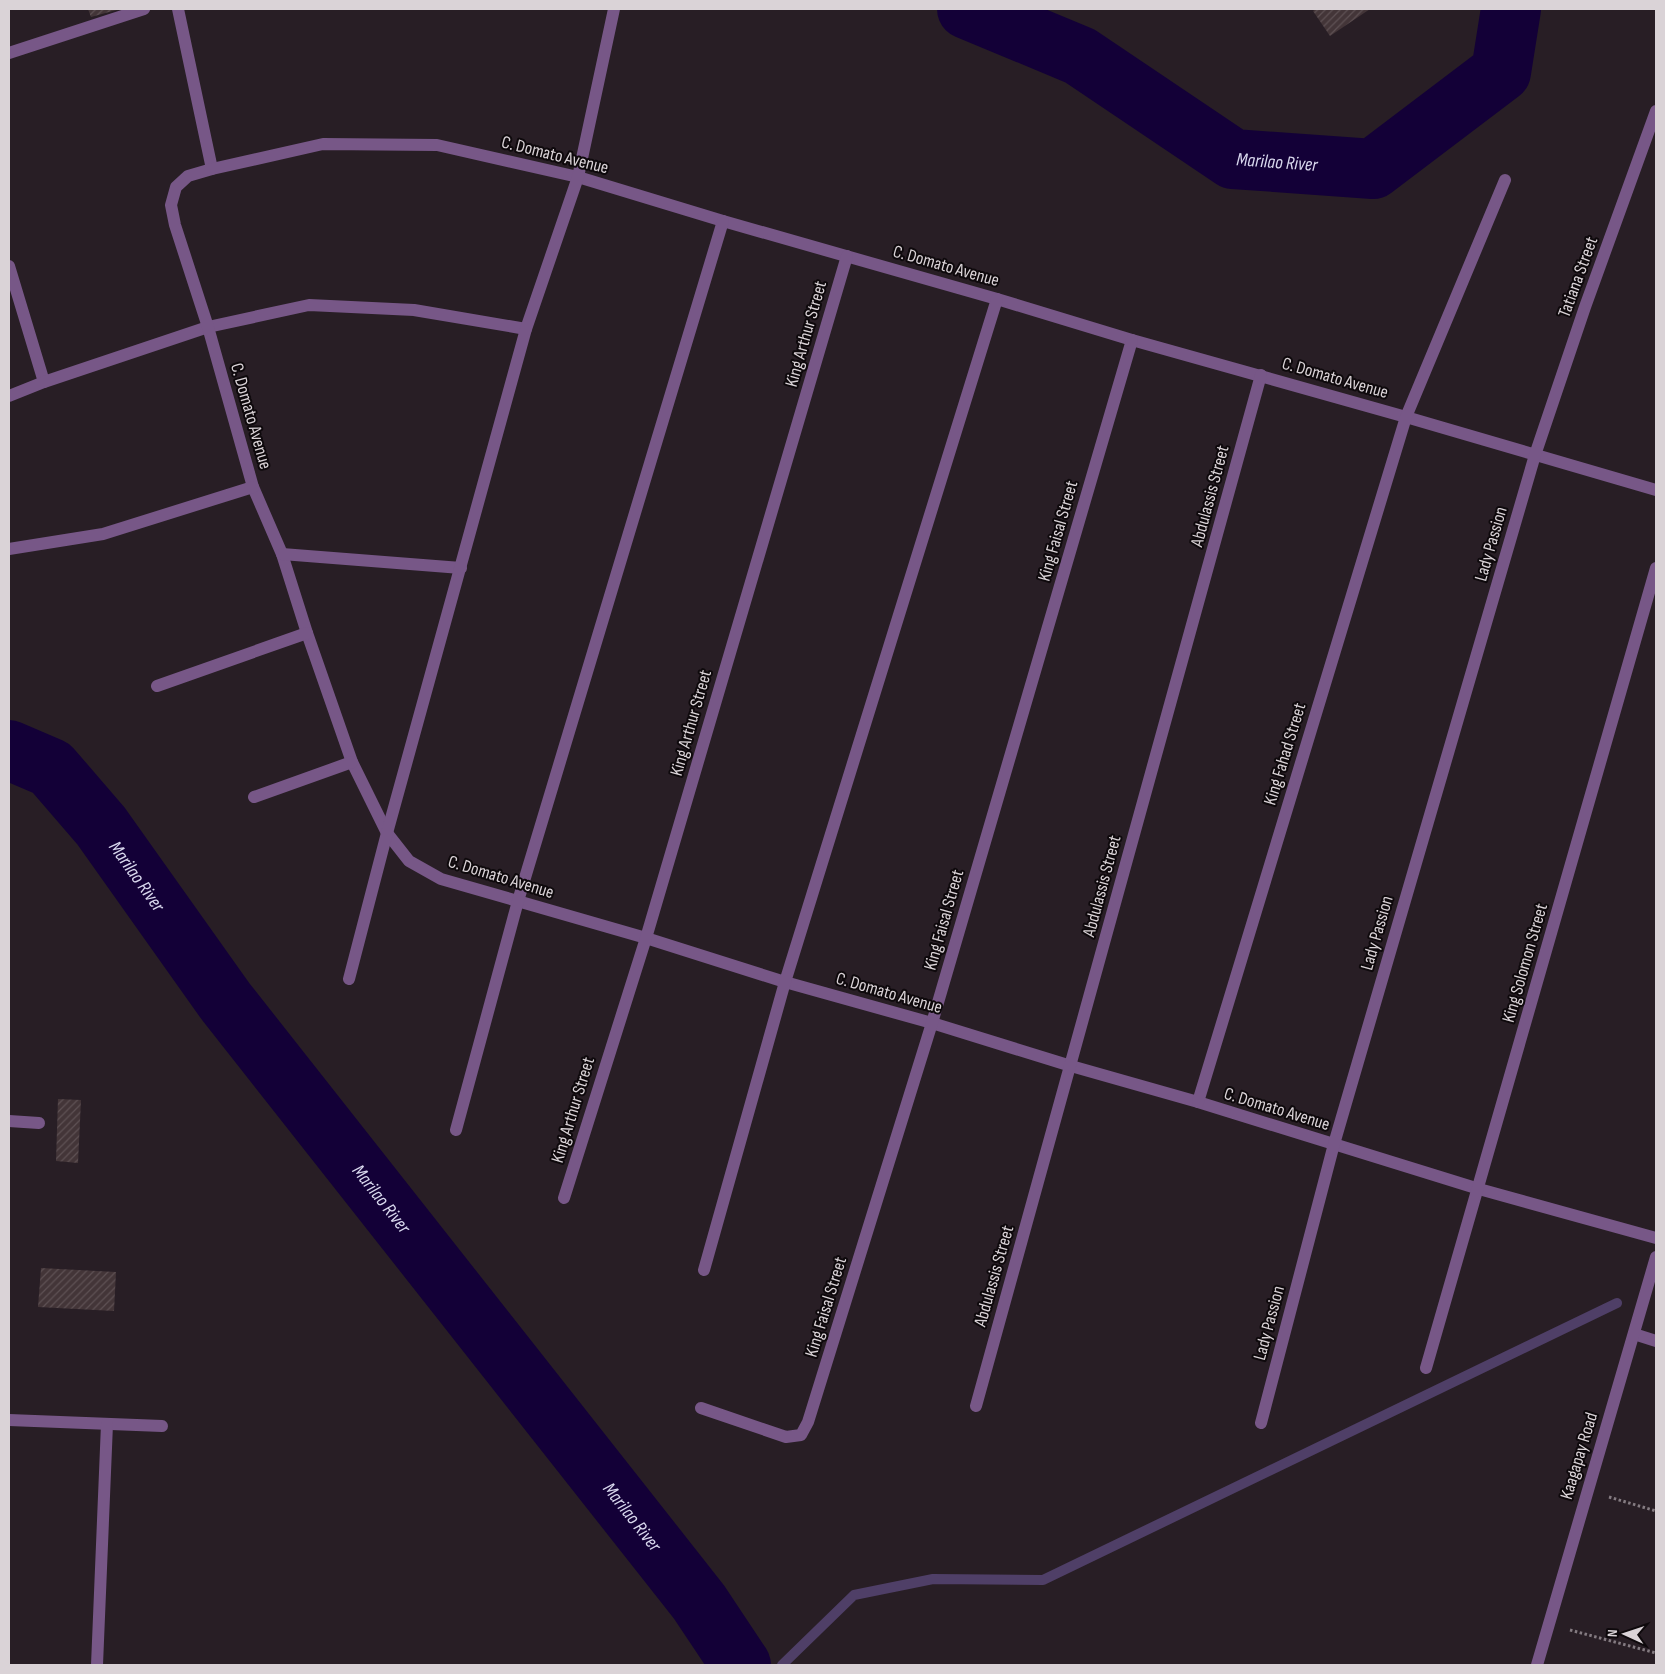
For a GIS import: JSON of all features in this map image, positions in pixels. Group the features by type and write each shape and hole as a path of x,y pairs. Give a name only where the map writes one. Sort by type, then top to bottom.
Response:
{"street":[{"path":"9,53 144,9"},
{"path":"178,9 212,169"},
{"path":"349,979 526,329 578,177 614,9"},
{"name":"Tatiana Street","path":"1535,454 1585,307 1656,112"},
{"name":"C. Domato Avenue","path":"1656,490 1261,375 1132,340 578,177 437,145 323,144 212,169 188,176 176,187 171,205 174,225 208,327 253,487 282,554 307,633 352,762 388,833 409,861 441,879 646,938 785,982 932,1023 1071,1066 1198,1102 1479,1189 1656,1238"},
{"name":"King Fahad Street","path":"1198,1102 1406,417 1505,180"},
{"path":"456,1130 518,901 723,221"},
{"name":"King Arthur Street","path":"564,1198 646,938 848,256"},
{"path":"9,266 44,382"},
{"path":"704,1270 785,982 997,299"},
{"path":"9,396 44,382 208,327 309,305 414,310 526,329"},
{"name":"King Faisal Street","path":"701,1408 786,1437 801,1435 808,1422 932,1023 1132,340"},
{"name":"Abdulassis Street","path":"976,1406 1261,375"},
{"name":"Lady Passion","path":"1261,1423 1334,1144 1535,454"},
{"path":"9,548 103,534 253,487"},
{"path":"282,554 461,568"},
{"name":"King Solomon Street","path":"1426,1368 1656,568"},
{"path":"157,686 307,633"},
{"path":"254,797 352,762"},
{"path":"9,1122 39,1123"},
{"name":"Kaagapay Road","path":"1537,1665 1656,1257"},
{"path":"1634,1334 1656,1341"},
{"path":"9,1420 162,1426"},
{"path":"97,1665 107,1424"}],"path":[{"path":"1587,1491 1656,1511"},
{"path":"1548,1623 1656,1653"}],"building":[{"path":"88,9 120,9 91,17"},
{"path":"1316,9 1370,9 1330,36 1313,11"},
{"path":"58,1099 81,1100 78,1163 56,1161"},
{"path":"41,1268 116,1272 114,1311 38,1307"}],"waterway":[{"name":"Marilao River","path":"967,9 1080,56 1233,159 1373,169 1501,72 1511,9"},
{"name":"Marilao River","path":"9,750 51,768 101,826 226,1002 699,1602 741,1665"},
{"path":"782,1665 854,1595 933,1579 1043,1580 1617,1303"}]}
